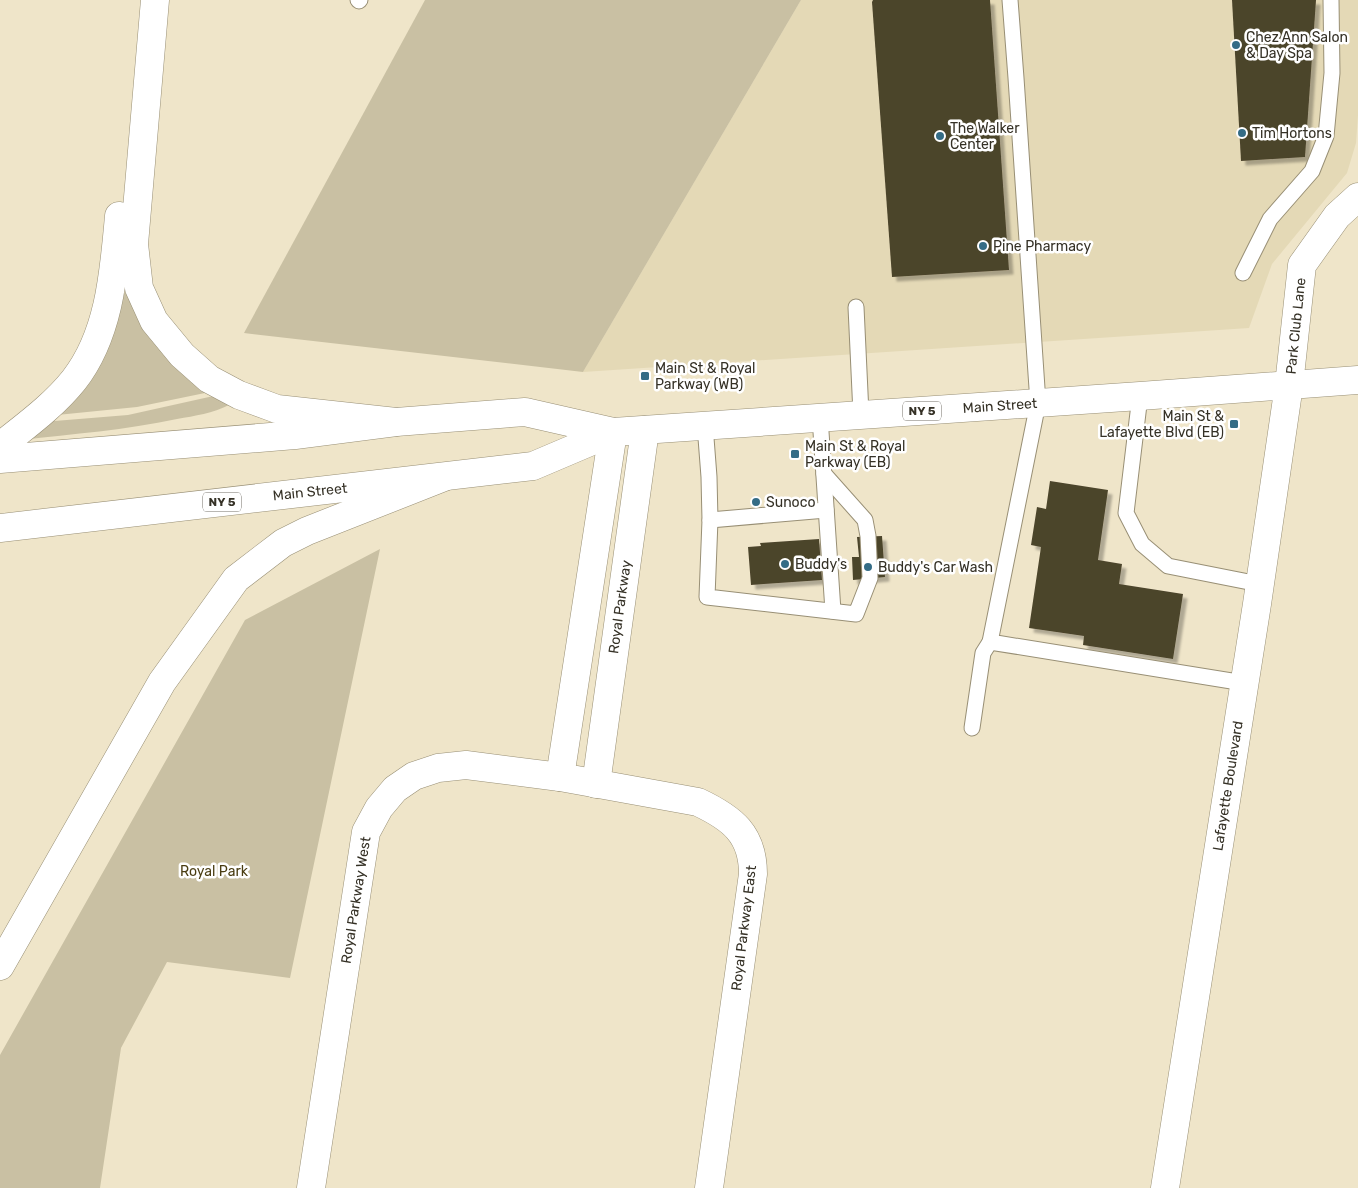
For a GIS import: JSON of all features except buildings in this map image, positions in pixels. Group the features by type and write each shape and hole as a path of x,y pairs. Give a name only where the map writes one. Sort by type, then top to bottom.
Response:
{"main road":[{"path":"0,445 45,411 75,379 90,354 106,316 116,252 139,0"},
{"path":"155,0 134,244 139,288 154,321 182,355 209,379 239,395 278,409 396,422"},
{"name":"Park Club Lane","path":"1289,385 1302,265 1337,216 1358,197"},
{"name":"Main Street","path":"0,459 295,435 396,422 525,412 613,432 1358,380"},
{"name":"Lafayette Boulevard","path":"1165,1188 1289,385"},
{"name":"Royal Parkway","path":"596,784 645,430"},
{"path":"560,778 613,432"},
{"name":"Main Street","path":"0,528 533,466 613,432"},
{"path":"0,966 162,682 236,579 282,542 444,476"},
{"name":"Royal Parkway West","path":"311,1188 366,832 379,808 395,789 414,776 438,768 466,765 560,778"},
{"name":"Royal Parkway East","path":"560,778 698,802 718,812 735,825 748,842 753,860 753,874 708,1188"}],"lane":[{"path":"972,728 983,654 990,642 1038,403 1010,0"},
{"path":"1243,273 1270,218 1312,171 1326,136 1332,73 1332,0"},
{"path":"856,307 861,414"},
{"path":"1140,396 1126,513 1142,544 1168,566 1259,584"},
{"path":"820,417 833,611"},
{"path":"705,425 710,520 707,597 856,614 870,578 868,536 865,520 824,474"},
{"path":"710,520 826,510"},
{"path":"990,642 1244,683"}],"shaded area":[{"path":"801,0 1358,0 1358,115 1356,143 1347,173 1272,264 1249,328 583,372"}],"green space":[{"path":"425,0 801,0 583,372 244,333"},
{"path":"127,293 144,326 207,389 205,393 137,407 47,416 115,295"},
{"path":"218,395 229,405 204,414 119,429 21,440 30,423 128,415"},
{"name":"Royal Park","path":"380,549 290,978 167,962 121,1048 100,1188 0,1188 0,1055 245,620"}],"place":[{"name":"Chez Ann Salon & Day Spa","path":"1236,45"},
{"name":"Tim Hortons","path":"1242,133"},
{"name":"The Walker Center","path":"940,136"},
{"name":"Pine Pharmacy","path":"983,246"},
{"name":"Main St & Royal Parkway (WB)","path":"645,376"},
{"name":"Main St & Lafayette Blvd (EB)","path":"1234,424"},
{"name":"Main St & Royal Parkway (EB)","path":"795,454"},
{"name":"Sunoco","path":"756,502"},
{"name":"Buddy's","path":"785,564"},
{"name":"Buddy's Car Wash","path":"868,567"}]}
